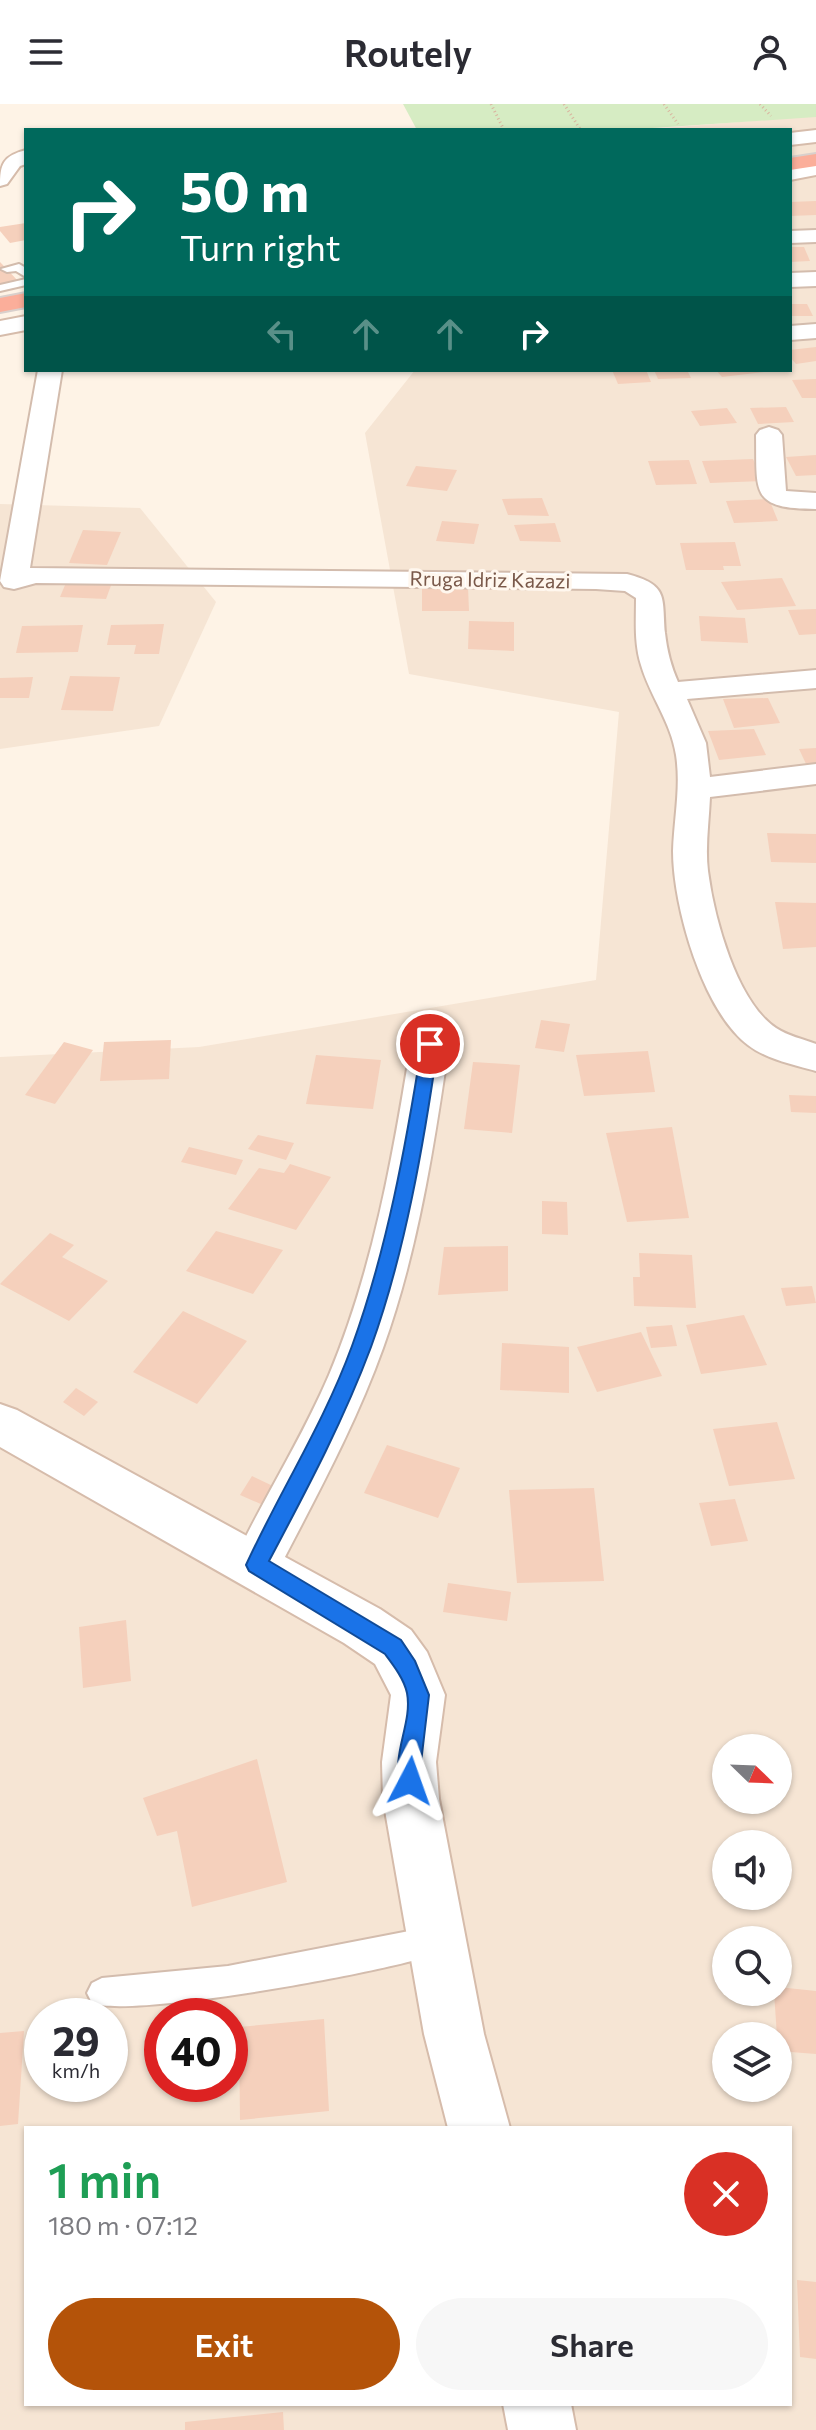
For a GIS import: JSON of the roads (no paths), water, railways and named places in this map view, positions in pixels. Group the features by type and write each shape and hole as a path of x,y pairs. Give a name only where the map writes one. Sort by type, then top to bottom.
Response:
{"highway":[{"path":"792,154 816,150"},
{"path":"792,164 816,160"},
{"path":"0,305 24,300"},
{"path":"0,316 24,311"}],"street":[{"path":"792,139 816,136"},
{"path":"0,180 13,162 24,157"},
{"path":"792,174 816,169"},
{"path":"792,237 816,236"},
{"path":"792,280 816,279"},
{"path":"0,328 24,323"},
{"path":"792,333 816,331"},
{"name":"Rruga Idriz Kazazi","path":"7,590 50,372"},
{"path":"769,435 770,482 774,495 787,501 816,501"},
{"name":"Rruga Idriz Kazazi","path":"7,590 35,575 631,583 646,590 651,599 655,664 689,742 695,789 690,855 694,892 707,940 733,1004 749,1026 763,1037 816,1058"},
{"path":"668,692 816,679"},
{"path":"695,789 816,774"},
{"path":"256,1565 317,1450 362,1346 393,1236 417,1130 430,1044"},
{"path":"0,1424 256,1565 393,1647 408,1669 418,1695 409,1762 411,1799 454,2034 478,2126"},
{"path":"537,2406 542,2430"}],"lane":[{"path":"7,269 19,267 24,272"},
{"path":"0,288 24,282"},
{"path":"102,1993 155,1991 295,1970 437,1941"}]}
